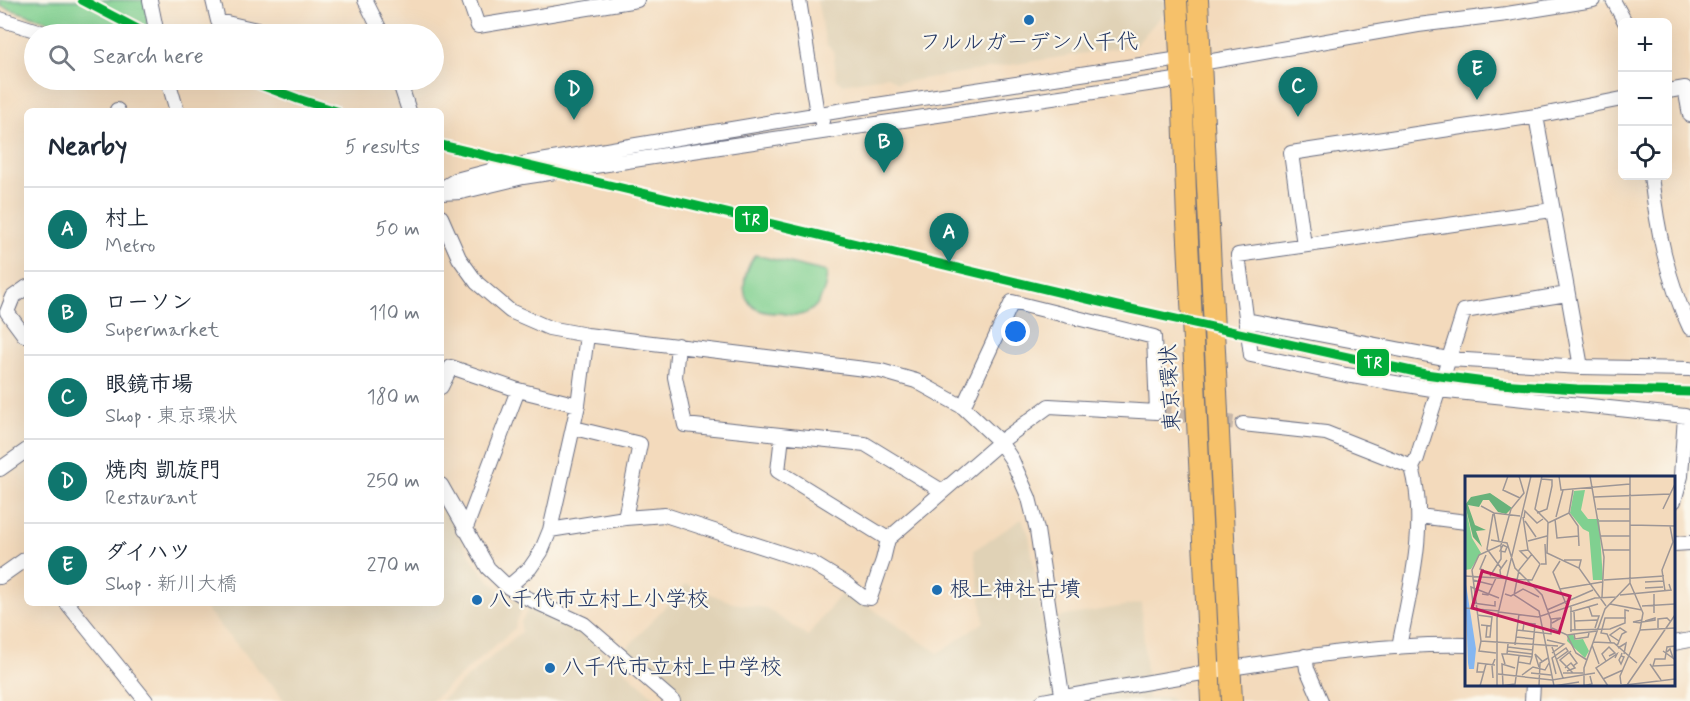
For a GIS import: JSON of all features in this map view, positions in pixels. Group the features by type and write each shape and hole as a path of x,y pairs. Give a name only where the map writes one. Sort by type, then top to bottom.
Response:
{"highway":[{"name":"東京環状","path":"1177,0 1210,701"},
{"name":"東京環状","path":"1198,0 1232,701"}],"street":[{"path":"150,0 155,24"},
{"path":"213,0 218,21 231,24"},
{"path":"365,0 375,24"},
{"path":"469,0 478,26 637,0"},
{"path":"799,0 821,133"},
{"path":"444,189 456,180 505,167 818,114 1180,59 1201,63 1418,25 1593,0"},
{"path":"1613,0 1623,18"},
{"path":"0,19 24,26"},
{"path":"444,191 461,192 523,177 1182,79 1201,63"},
{"path":"1672,90 1685,88 1690,115"},
{"path":"171,90 176,108"},
{"path":"402,90 408,108"},
{"path":"1304,245 1291,153 1536,116 1618,100"},
{"path":"1536,116 1581,367"},
{"path":"1651,180 1656,219 1670,278 1690,328"},
{"path":"1552,210 1238,255 1251,355 1346,375 1438,390 1685,416 1682,476 1675,498"},
{"path":"444,224 459,258 477,283 510,311 549,328 586,335 881,371 916,381 963,407 1000,442 1023,482 1037,530 1063,699"},
{"path":"24,289 13,297 7,312 24,335"},
{"path":"1399,647 1417,553 1419,516 1417,485 1412,467 1417,458 1464,311 1567,294"},
{"path":"550,530 625,518 665,515 812,563 863,597 870,598 888,539 1000,442 1049,406 1157,412 1154,337 1012,302 963,407"},
{"path":"1246,320 1449,359 1581,367 1690,369"},
{"path":"508,587 530,568 541,552 550,530 578,405 586,335"},
{"path":"678,345 675,377 685,425 865,444 942,491"},
{"path":"444,381 451,366 518,390 578,405"},
{"path":"465,530 518,390"},
{"path":"1243,424 1326,433 1412,467"},
{"path":"573,428 640,444 625,518"},
{"path":"782,436 778,471 888,539"},
{"path":"0,469 24,452"},
{"path":"444,491 488,568 508,587 584,624 673,701"},
{"path":"1419,516 1465,522"},
{"path":"1675,544 1690,543"},
{"path":"0,577 24,560"},
{"path":"69,606 146,701"},
{"path":"1675,643 1690,640"},
{"path":"1043,701 1305,656 1442,644 1465,645"},
{"path":"1305,656 1307,669 1321,701"},
{"path":"1532,701 1533,686"}],"shaded area":[{"path":"817,0 1165,0 1166,10 1136,45 897,83 888,76 843,84 837,80 833,51 826,44"},
{"name":"八千代市立村上小学校","path":"444,509 476,565 509,598 525,605 516,621 515,628 431,701 285,701 204,606 444,606"},
{"path":"1022,519 1029,535 1042,620 1141,603 1148,699 1169,697 1174,701 681,701 624,651 686,584 733,603 766,608 808,636 844,590 938,653 984,622 974,550"},
{"name":"八千代市立村上中学校","path":"529,608 585,635 659,701 440,701 521,632 521,622"}],"green space":[{"path":"0,0 145,0 148,24 57,24 0,6"},
{"path":"755,255 827,272 823,292 817,305 806,313 797,315 766,312 754,307 748,301 744,286 747,270"}],"tunnel":[{"path":"1157,412 1243,424"}],"transit line":[{"name":"TR","path":"82,0 128,24"},
{"name":"TR","path":"274,90 326,108"},
{"name":"TR","path":"444,146 1117,306 1425,374 1500,384 1690,392"}],"place":[{"name":"フルルガーデン八千代","path":"1029,20"},
{"name":"ダイハツ","path":"1477,100"},
{"name":"眼鏡市場","path":"1298,117"},
{"name":"焼肉 凱旋門","path":"574,120"},
{"name":"ローソン","path":"884,173"},
{"name":"村上","path":"949,263"},
{"name":"根上神社古墳","path":"937,590"},
{"name":"八千代市立村上小学校","path":"477,600"},
{"name":"八千代市立村上中学校","path":"550,668"}]}
